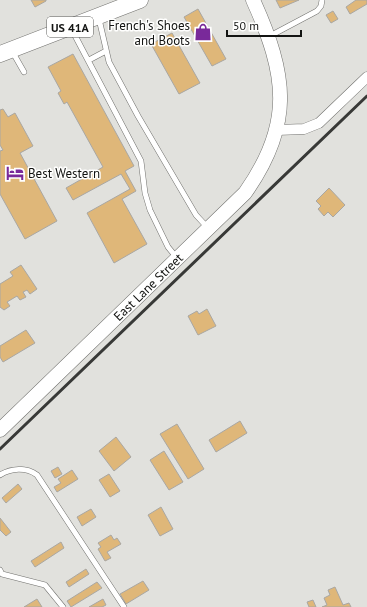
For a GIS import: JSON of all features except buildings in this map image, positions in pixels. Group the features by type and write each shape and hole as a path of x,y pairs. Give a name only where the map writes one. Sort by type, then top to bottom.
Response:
{"main road":[{"name":"US 41A","path":"6,52 140,0"}],"street":[{"name":"East Lane Street","path":"0,430 245,193 260,171 277,130 282,102 274,56 253,0"},
{"path":"277,130 304,129 319,123 367,77"}],"lane":[{"path":"268,37 317,11 321,6 322,0"},
{"path":"98,16 106,42 106,51 109,62 142,123 196,215 208,228"},
{"path":"71,27 141,161 145,193 150,210 168,247 177,258"},
{"path":"89,60 106,51"},
{"path":"6,52 24,72"},
{"path":"0,475 9,471 23,469 37,475 124,607"},
{"path":"0,570 2,574 45,585 63,607"}],"railway":[{"path":"0,449 367,96"}],"place":[{"name":"French's Shoes and Boots","path":"203,32"},
{"name":"Best Western","path":"15,173"}]}
